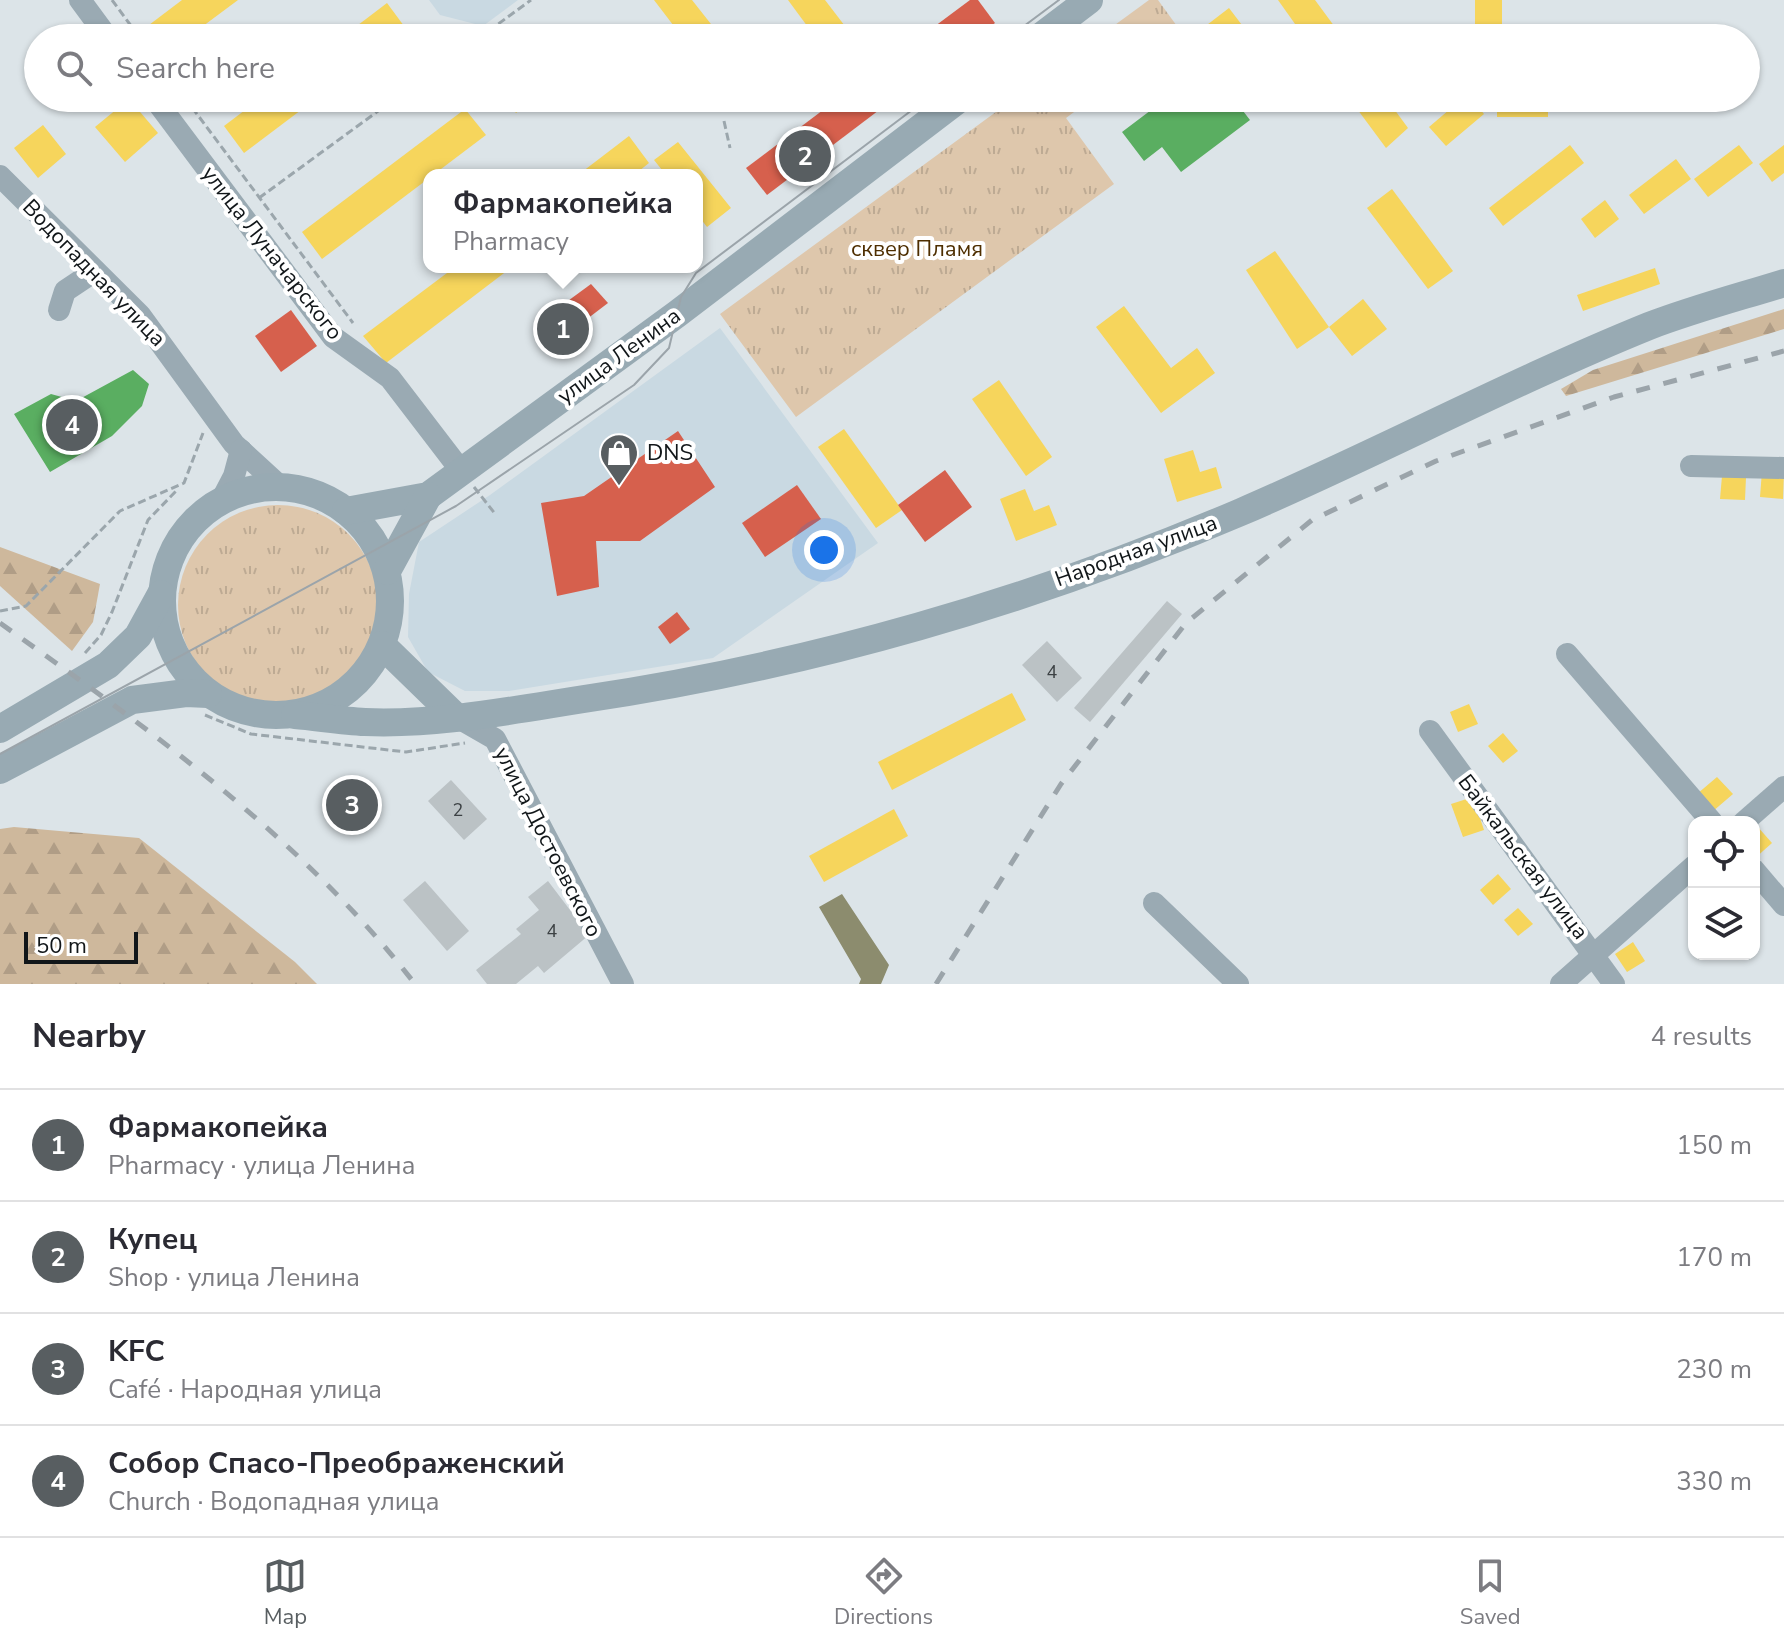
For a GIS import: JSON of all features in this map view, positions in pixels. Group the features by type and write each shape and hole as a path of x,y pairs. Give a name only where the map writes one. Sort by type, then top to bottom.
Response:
{"main road":[{"path":"1057,24 1089,0"},
{"name":"улица Ленина","path":"428,496 941,112"},
{"name":"Народная улица","path":"295,715 366,722 455,716 640,691 751,668 946,617 1073,575 1238,513 1527,379 1652,325 1784,283"},
{"path":"0,729 108,665 138,636 161,593 167,565 179,539 198,518 221,501 250,490 281,487 326,499 368,529 387,571 391,608 382,645 362,678 332,702 295,715 264,716 200,702 186,693 132,700 0,770"},
{"path":"346,511 428,496"},
{"path":"387,571 428,496"},
{"path":"161,593 164,629 171,650 200,702"},
{"path":"382,645 416,682 455,716"}],"street":[{"path":"80,0 98,24"},
{"name":"улица Луначарского","path":"165,112 333,337 390,378 462,472"},
{"name":"Водопадная улица","path":"0,176 140,315 241,450 281,487"},
{"path":"59,310 65,291 95,271"},
{"path":"221,501 234,476 241,450"},
{"path":"1691,466 1784,468"},
{"path":"1567,654 1707,816"},
{"name":"улица Достоевского","path":"455,716 495,739 623,984"},
{"name":"Байкальская улица","path":"1430,731 1509,843 1594,952 1614,984"},
{"path":"1751,816 1784,787"},
{"path":"1561,984 1688,871"},
{"path":"1760,877 1784,905"},
{"path":"1154,903 1238,984"}],"path":[{"path":"112,0 130,24"},
{"path":"498,24 531,0"},
{"path":"195,112 353,323"},
{"path":"240,212 377,112"},
{"path":"724,121 730,148"},
{"path":"81,658 101,635 148,520 184,483 212,412"},
{"path":"462,472 496,515"},
{"path":"0,611 26,606 120,511 184,483"},
{"path":"200,702 251,734 406,752 495,739"}],"shaded area":[{"path":"429,0 518,0 486,24 440,15"},
{"path":"720,328 878,543 713,658 509,691 465,691 428,672 408,637 409,594 419,542 490,495"}],"green space":[{"path":"1149,0 1158,0 1175,24 1116,24"},
{"name":"сквер Пламя","path":"996,112 1074,112 1066,118 1114,184 796,417 720,314"},
{"path":"1784,309 1784,329 1566,396 1561,389 1593,370"},
{"path":"278,505 316,512 349,534 371,567 378,605 371,643 349,676 316,698 278,705 240,698 207,676 185,643 178,605 185,567 207,534 240,512"},
{"path":"0,547 100,584 93,622 72,651 0,586"},
{"path":"14,827 139,838 295,962 317,984 0,984 0,829"}],"building: Homes":[{"path":"182,0 238,0 206,24 150,24"},
{"path":"654,0 692,0 711,24 672,24"},
{"path":"788,0 825,0 843,24 806,24"},
{"path":"1278,0 1315,0 1333,24 1295,24"},
{"path":"1475,0 1502,0 1502,24 1475,24"},
{"path":"387,3 403,24 359,24"},
{"path":"1229,8 1241,24 1208,24"},
{"path":"113,112 140,112 158,133 125,162 95,127"},
{"path":"242,112 298,112 244,153 224,126"},
{"path":"461,112 467,112 486,135 441,169 423,169 423,183 322,259 302,232"},
{"path":"1359,112 1396,112 1408,128 1386,148"},
{"path":"1447,112 1484,114 1446,146 1429,127"},
{"path":"1497,112 1548,112 1548,117 1497,117"},
{"path":"43,125 66,154 38,178 14,148"},
{"path":"629,136 649,163 642,169 586,169"},
{"path":"678,142 700,169 661,169 654,160"},
{"path":"1570,145 1584,163 1503,226 1489,208"},
{"path":"1739,145 1753,163 1708,197 1694,179"},
{"path":"1784,145 1784,173 1772,182 1759,164"},
{"path":"1676,159 1691,179 1644,214 1629,195"},
{"path":"703,173 731,208 707,227 703,222"},
{"path":"1392,189 1453,271 1428,289 1367,208"},
{"path":"1605,200 1619,219 1595,238 1581,219"},
{"path":"1275,251 1329,327 1297,349 1246,270"},
{"path":"1655,268 1660,284 1583,311 1577,295"},
{"path":"447,273 504,273 386,363 363,336"},
{"path":"1363,299 1387,329 1352,356 1329,327"},
{"path":"1124,306 1171,368 1197,348 1215,373 1161,413 1096,327"},
{"path":"999,380 1052,457 1026,476 972,399"},
{"path":"844,429 902,510 876,528 818,447"},
{"path":"1193,450 1200,472 1216,467 1222,488 1177,502 1164,459"},
{"path":"1762,471 1784,472 1783,499 1760,497"},
{"path":"1722,476 1746,477 1745,500 1720,499"},
{"path":"1025,489 1034,511 1049,505 1057,525 1016,541 1000,499"},
{"path":"1012,693 1026,720 892,790 878,762"},
{"path":"1469,704 1478,724 1458,732 1450,712"},
{"path":"1503,733 1518,751 1503,763 1488,746"},
{"path":"1717,777 1733,794 1712,812 1697,794"},
{"path":"1473,797 1484,830 1463,837 1451,804"},
{"path":"894,809 908,836 824,882 809,856"},
{"path":"1760,829 1772,843 1760,854"},
{"path":"1498,874 1511,889 1493,905 1480,890"},
{"path":"1518,908 1533,924 1518,936 1504,920"},
{"path":"1633,942 1645,961 1627,972 1615,954"}],"building: Shops":[{"path":"970,0 978,0 995,23 994,24 938,24"},
{"path":"820,112 877,112 767,195 746,168"},
{"path":"591,284 608,303 562,338 546,317"},
{"path":"291,310 317,346 281,372 255,336"},
{"path":"678,431 715,487 640,541 596,541 599,587 557,596 541,503 584,496"},
{"path":"945,470 972,507 925,542 898,505"},
{"path":"797,485 821,519 765,557 742,523"},
{"path":"677,612 690,629 670,644 658,627"}],"building: Public":[{"path":"1148,112 1244,112 1250,120 1181,172 1162,147 1144,161 1122,132"},
{"path":"133,370 149,384 142,406 112,436 50,472 14,414 51,394 76,401"}],"building: Industry":[{"path":"842,894 889,965 881,984 859,984 861,979 819,907"}],"building: Other":[{"path":"1167,601 1182,614 1090,722 1074,708"},
{"path":"1047,641 1082,678 1057,702 1022,665"},
{"path":"451,780 487,819 464,840 428,801"},
{"path":"425,881 469,931 447,951 403,900"},
{"path":"548,881 589,935 544,973 538,966 516,984 487,984 476,970 521,934 516,929 539,910 528,897"}],"tram line":[{"path":"1027,24 1059,0"},
{"path":"703,268 909,112"},
{"path":"0,754 456,506 634,385 669,348 681,297 696,273"}],"railway":[{"path":"936,984 1061,784 1186,623 1312,520 1436,461 1614,397 1784,351"},
{"path":"0,623 221,788 323,881 371,931 415,984"}],"place":[{"name":"Купец","path":"805,156"},
{"name":"Фармакопейка","path":"563,329"},
{"name":"Собор Спасо-Преображенский","path":"72,425"},
{"name":"DNS","path":"619,487"},
{"name":"KFC","path":"352,805"}]}
